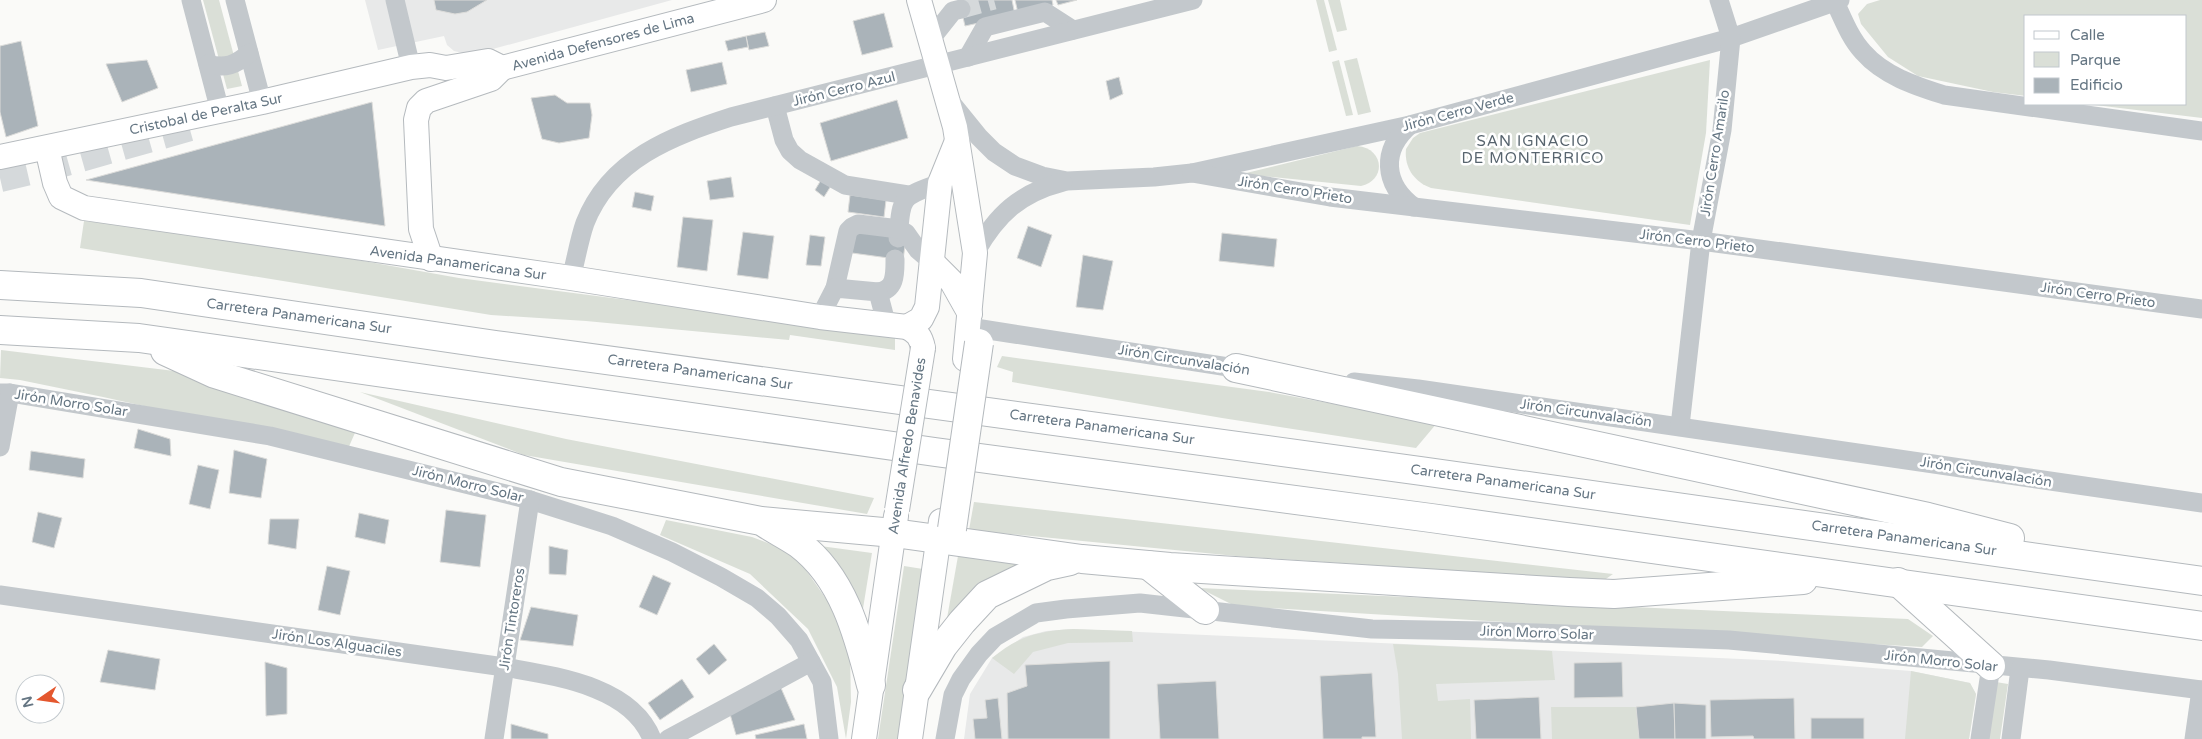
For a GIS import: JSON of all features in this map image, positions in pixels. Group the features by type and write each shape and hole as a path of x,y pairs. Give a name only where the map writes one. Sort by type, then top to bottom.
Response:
{"highway":[{"name":"Carretera Panamericana Sur","path":"0,285 141,293 516,348 1029,416 2202,581"},
{"path":"1,331 139,338 935,452 1858,576 2202,626"},
{"path":"946,532 973,334"},
{"path":"139,338 215,374 561,482 761,521 895,522 1082,559 1148,565 1614,594 1858,576"},
{"path":"1236,368 1928,516 2137,571"},
{"path":"761,521 800,545 828,574 847,607 871,685"},
{"path":"918,690 943,646 987,595 1046,566 1082,559"},
{"path":"1148,565 1206,610"},
{"path":"1898,582 1991,666"}],"main road":[{"name":"Avenida Defensores de Lima","path":"412,67 430,65 446,68 488,61 502,68 764,0"},
{"path":"919,0 946,95 956,141 975,253 973,334"},
{"name":"Cristobal de Peralta Sur","path":"0,157 262,102 412,67"},
{"path":"431,259 421,230 416,120 419,108 426,101 491,79 502,68"},
{"path":"897,327 921,319 927,307 940,183 956,141"},
{"name":"Avenida Panamericana Sur","path":"47,148 55,183 62,197 84,208 897,327"},
{"path":"932,262 952,282 973,334"},
{"name":"Avenida Alfredo Benavides","path":"864,739 895,522 923,348 922,339 916,332 897,327"},
{"path":"910,739 946,532"}],"street":[{"path":"191,0 220,111"},
{"path":"235,0 262,102"},
{"path":"395,0 412,67"},
{"name":"Jirón Cerro Azul","path":"571,278 590,214 617,174 632,160 656,147 705,126 775,106 1193,0"},
{"name":"Jirón Cerro Amarilo","path":"1680,426 1701,241 1722,130 1731,38 1719,0"},
{"path":"1837,1 1847,29 1864,53 1886,71 1907,83 1944,95 2202,131"},
{"name":"Jirón Cerro Verde","path":"975,253 987,231 1003,213 1022,198 1044,187 1067,181 1154,177 1192,173 1410,125 1731,38 1837,1"},
{"path":"930,40 953,11 961,9"},
{"path":"208,64 218,67 230,66 242,60 249,53"},
{"name":"Jirón Cerro Verde","path":"946,95 979,137 994,152 1015,166 1042,176 1067,181"},
{"path":"775,106 784,140 790,151 800,160 845,185 908,196"},
{"path":"1410,125 1396,141 1389,162 1390,173 1398,193 1414,207"},
{"name":"Jirón Cerro Prieto","path":"1192,173 1330,197 1701,241 2202,310"},
{"path":"898,234 903,201 908,196 940,183"},
{"path":"820,317 835,288 848,231 852,226 858,224 898,234 906,233 918,250 932,262"},
{"path":"835,288 884,291 890,287 895,279 895,259"},
{"path":"878,292 897,327"},
{"name":"Jirón Circunvalación","path":"973,334 1418,389 2202,503"},
{"path":"0,447 5,393"},
{"name":"Jirón Morro Solar","path":"5,393 270,436 530,500 612,526 721,576 757,598 778,616 799,640 822,682 829,739"},
{"name":"Jirón Tintoreros","path":"494,739 530,500"},
{"name":"Jirón Los Alguaciles","path":"0,595 504,667 571,680 607,694 631,711 648,730 652,739"},
{"name":"Jirón Morro Solar","path":"944,739 953,696 961,679 979,654 995,637 1036,613 1066,608 1140,603 1372,629 1729,640 2020,669 2049,670 2202,690"},
{"path":"668,739 811,662"},
{"path":"1980,739 1991,666"},
{"path":"2011,739 2020,669"},
{"path":"2194,739 2202,690"}],"shaded area":[{"path":"365,0 672,0 471,55 454,51 447,45 444,36 378,50"},
{"path":"1073,629 1783,661 1911,671 1970,683 1976,694 1969,739 964,739 970,694 992,658 1023,637 1046,631"}],"green space":[{"path":"203,0 219,0 242,86 227,89"},
{"path":"1316,0 1324,0 1337,50 1329,52"},
{"path":"1328,0 1340,0 1347,30 1337,32"},
{"path":"1880,0 2202,0 2202,118 2095,105 2187,105 2187,15 2024,15 2024,96 1993,92 1918,76 1888,57 1861,24 1858,14 1867,4"},
{"path":"1357,58 1371,112 1358,115 1344,61"},
{"path":"1339,60 1353,115 1346,116 1332,62"},
{"path":"1710,60 1706,133 1690,225 1431,188 1415,178 1409,168 1406,149 1413,138 1420,133"},
{"path":"1357,146 1373,152 1379,164 1375,178 1361,186 1242,174"},
{"path":"84,221 211,234 459,278 895,335 895,350 790,335 789,340 586,321 491,315 80,248"},
{"path":"1,350 191,373 358,426 347,451 103,397 20,380 0,378"},
{"path":"1002,356 1269,392 1437,423 1416,448 1222,418 1012,382 1013,372 997,367"},
{"path":"360,392 566,439 874,498 867,514 524,455"},
{"path":"974,502 1613,574 1603,581 1236,556 969,530"},
{"path":"666,520 752,537 794,553 829,603 850,654 851,702 846,739 837,687 808,629 750,574 660,535"},
{"path":"813,545 872,553 860,627"},
{"path":"958,556 1026,564 946,624"},
{"path":"904,566 923,569 899,739 878,739"},
{"path":"1199,588 1908,619 1933,636 1922,647 1235,606"},
{"path":"1073,629 1132,631 1133,642 1068,643 1033,652 1014,674 992,658 1011,644 1030,636 1049,631"},
{"path":"1393,644 1552,651 1555,680 1436,684 1438,701 1470,699 1471,739 1402,739 1398,674"},
{"path":"1911,671 1970,683 1976,694 1969,739 1905,739"},
{"path":"1996,682 2008,684 2000,739 1988,739"},
{"path":"1551,707 1636,707 1639,739 1552,739"}],"building":[{"path":"434,0 487,0 467,12 455,14 436,10"},
{"path":"959,0 1012,0 1015,15 965,26"},
{"path":"1015,0 1052,0 1053,5 1018,13"},
{"path":"1056,0 1077,0 1058,5"},
{"path":"884,13 893,47 862,55 853,21"},
{"path":"765,32 769,46 749,50 746,36"},
{"path":"746,36 748,47 728,51 725,41"},
{"path":"21,41 38,126 6,137 0,112 0,46"},
{"path":"147,60 158,88 122,102 106,64"},
{"path":"722,62 727,84 691,92 686,70"},
{"path":"1119,77 1123,94 1110,100 1106,81"},
{"path":"555,95 567,103 590,103 592,115 589,138 559,143 542,139 531,98"},
{"path":"897,100 908,138 831,161 820,123"},
{"path":"372,102 385,226 86,180"},
{"path":"824,175 834,181 824,197 815,190"},
{"path":"731,177 734,197 710,200 707,181"},
{"path":"635,192 654,196 651,211 632,207"},
{"path":"850,195 886,200 884,217 848,212"},
{"path":"683,217 713,220 707,271 677,267"},
{"path":"1028,226 1052,235 1041,267 1017,258"},
{"path":"855,231 906,239 903,260 852,253"},
{"path":"743,232 774,236 768,279 737,275"},
{"path":"1222,233 1277,239 1274,267 1219,261"},
{"path":"810,235 825,237 821,266 806,265"},
{"path":"1083,255 1113,261 1103,310 1076,307"},
{"path":"138,429 170,439 171,456 134,448"},
{"path":"234,450 267,459 261,498 229,493"},
{"path":"31,451 85,459 83,478 29,470"},
{"path":"198,465 219,470 210,509 189,504"},
{"path":"446,510 486,515 480,567 440,562"},
{"path":"38,512 62,518 54,548 32,542"},
{"path":"359,513 389,520 385,544 355,537"},
{"path":"270,519 299,519 296,549 268,544"},
{"path":"549,546 568,550 566,575 549,574"},
{"path":"327,566 350,571 340,615 318,610"},
{"path":"653,575 671,583 657,615 639,607"},
{"path":"531,607 578,615 573,646 520,640"},
{"path":"714,644 727,660 709,675 696,659"},
{"path":"108,650 160,659 155,690 100,682"},
{"path":"1110,661 1110,739 1008,739 1007,693 1027,686 1025,665"},
{"path":"265,662 287,668 287,714 266,716"},
{"path":"1622,662 1623,697 1574,698 1574,663"},
{"path":"1372,673 1376,737 1323,739 1320,676"},
{"path":"682,679 694,697 660,720 648,703"},
{"path":"1216,681 1219,739 1160,739 1157,684"},
{"path":"781,688 795,720 736,735 730,714"},
{"path":"1539,697 1541,739 1476,739 1474,700"},
{"path":"998,698 1002,739 975,739 973,719 987,718 985,700"},
{"path":"1794,698 1795,739 1754,739 1753,736 1711,737 1710,700"},
{"path":"1674,703 1675,739 1639,739 1636,707"},
{"path":"1674,703 1706,705 1706,739 1675,739"},
{"path":"1811,718 1864,718 1864,739 1811,739"},
{"path":"511,724 548,734 548,739 511,739"},
{"path":"804,724 807,739 756,739 755,735"}],"tunnel":[{"path":"961,9 994,0"},
{"path":"0,178 52,166 194,126"}],"district":[{"name":"SAN IGNACIO DE MONTERRICO","path":"1533,150"}]}
